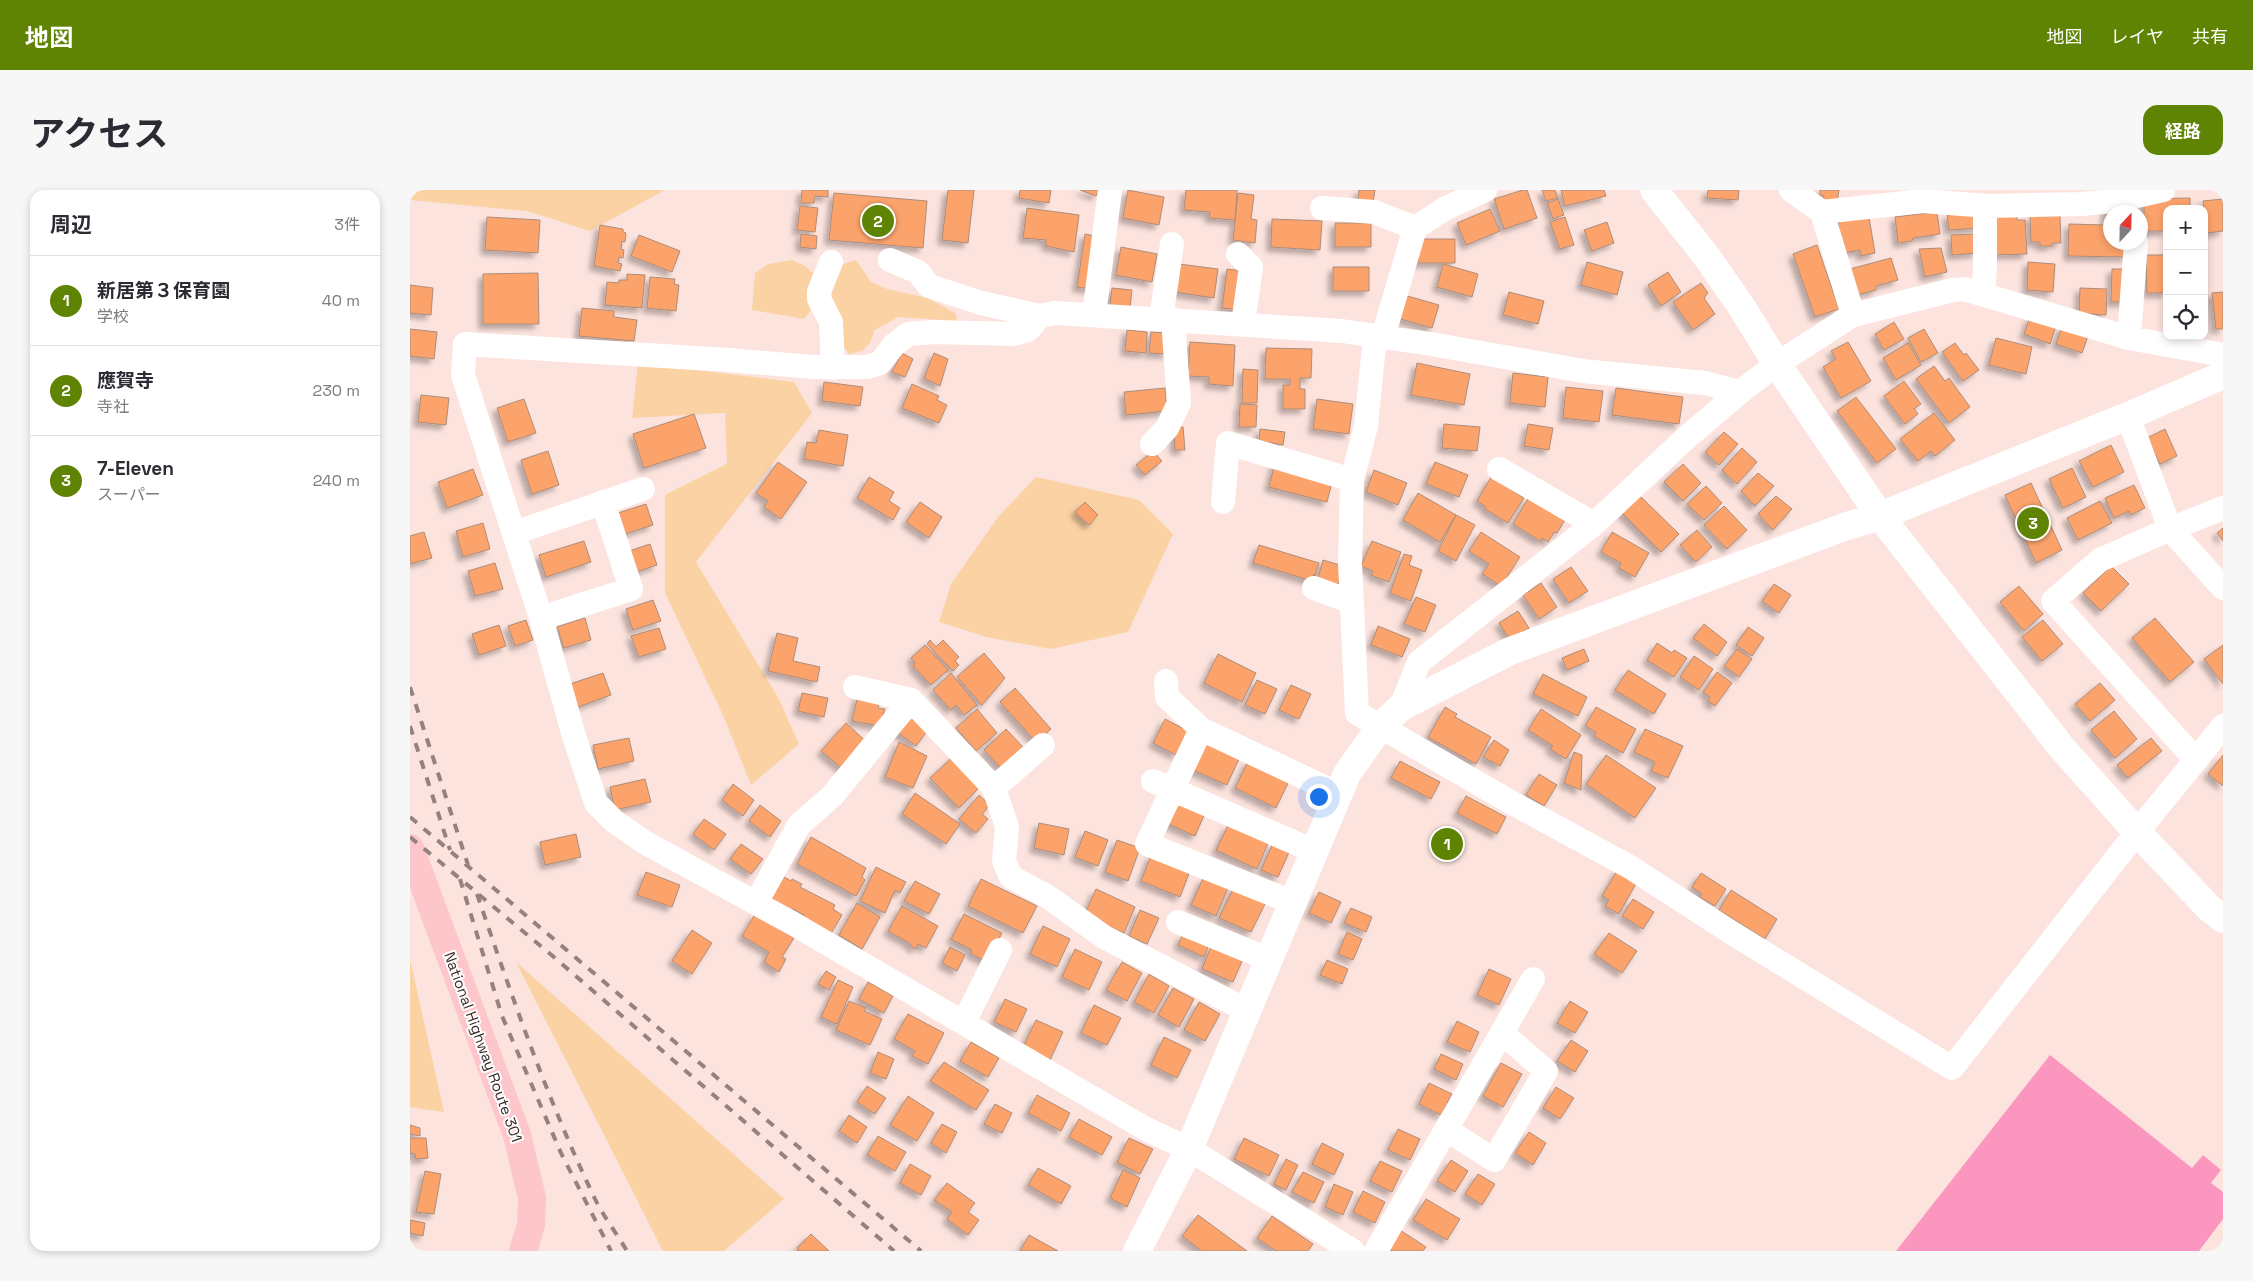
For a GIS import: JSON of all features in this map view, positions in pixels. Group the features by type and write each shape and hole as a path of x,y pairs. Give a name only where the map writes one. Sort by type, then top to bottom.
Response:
{"highway":[{"name":"National Highway Route 301","path":"410,848 517,1134 532,1198 531,1225 523,1251"}],"street":[{"path":"1094,315 1110,190"},
{"path":"1485,190 1444,208 1415,228 1379,337 1366,426 1352,480 1350,563 1357,713 1505,799 1630,866 1732,933 1952,1068 2136,832 2223,726"},
{"path":"1654,190 1707,257 1741,306 1777,364 1880,516 2062,748 2136,832 2216,914"},
{"path":"1791,190 1822,212 1853,315"},
{"path":"1822,212 1922,201 1985,206 2082,204 2115,201 2139,204 2164,190"},
{"path":"1983,294 1985,206"},
{"path":"1322,208 1374,212 1415,228"},
{"path":"1152,444 1167,428 1179,404 1167,319 1172,244"},
{"path":"2129,338 2135,250"},
{"path":"1238,254 1251,267 1244,324"},
{"path":"890,260 918,272 929,286 982,303 1040,316 1055,313 1317,329 1431,344 1583,371 1705,383 1740,392"},
{"path":"831,262 819,292 819,299 831,322 833,368"},
{"path":"1401,707 1419,662 1594,524 1686,438 1740,392 1777,364 1853,315 1953,290 1964,289 2066,321 2129,338 2223,355"},
{"path":"1040,316 1028,330 1014,334 916,332 901,339 880,363 874,365 833,368 465,344 464,374 541,618 574,736 596,803 614,821 644,842 756,903 964,1022 1146,1130 1189,1149 1353,1251"},
{"path":"1137,1251 1189,1149 1347,774 1380,727 1401,707 1510,651 1827,533 1880,516 2128,416 2223,375"},
{"path":"2128,416 2170,529 2223,588"},
{"path":"1224,502 1228,443 1352,480"},
{"path":"1499,469 1594,524"},
{"path":"514,533 643,489"},
{"path":"541,618 631,589 603,502"},
{"path":"2196,760 2053,600 2100,560 2223,508"},
{"path":"1314,588 1352,602"},
{"path":"1166,681 1167,697 1201,729 1339,794"},
{"path":"855,687 911,700 994,788 1007,827 1004,861 1011,877 1047,896 1104,936 1246,1010"},
{"path":"756,903 799,825 832,796 911,700"},
{"path":"1201,729 1163,785 1147,844 1292,902"},
{"path":"994,788 1043,746"},
{"path":"1163,785 1314,851"},
{"path":"1178,922 1268,959"},
{"path":"964,1022 1000,950"},
{"path":"1376,1251 1533,979"},
{"path":"1447,1130 1494,1160 1546,1071 1502,1033"}],"shaded area":[{"path":"410,190 665,190 590,231 527,211 410,200"},
{"path":"792,260 805,266 813,273 807,295 811,310 804,319 752,310 755,273 768,264"},
{"path":"856,260 871,282 887,289 928,298 956,314 957,321 898,317 875,330 870,343 862,351 849,354 843,346 841,317 832,297 831,288 840,265"},
{"path":"638,363 794,382 812,413 696,562 779,699 799,744 751,785 723,715 665,593 665,495 727,464 725,413 632,418"},
{"path":"1036,477 1139,500 1173,534 1128,632 1051,649 986,637 939,622 951,584 998,517"},
{"path":"410,959 444,1112 410,1107"},
{"path":"516,962 784,1199 724,1251 663,1251"},
{"path":"2050,1055 2192,1168 2203,1155 2221,1170 2211,1183 2223,1192 2223,1219 2199,1251 1896,1251"}],"building":[{"path":"802,190 828,190 828,197 815,196 814,203 801,203"},
{"path":"948,190 974,190 968,243 942,240"},
{"path":"1020,190 1051,190 1049,203 1019,198"},
{"path":"1080,190 1099,190 1096,196"},
{"path":"1128,190 1164,197 1159,225 1123,218"},
{"path":"1186,190 1237,190 1235,220 1209,218 1210,212 1184,210"},
{"path":"1359,190 1375,190 1373,202 1358,200"},
{"path":"1527,190 1537,218 1504,229 1494,199"},
{"path":"1542,190 1555,190 1558,198 1546,201"},
{"path":"1561,190 1604,190 1606,196 1565,206"},
{"path":"1708,190 1739,190 1738,200 1707,198"},
{"path":"1820,190 1839,190 1837,204 1823,202 1824,196 1820,195"},
{"path":"834,193 927,201 923,248 829,240"},
{"path":"1238,193 1254,195 1251,219 1257,220 1255,243 1233,240"},
{"path":"2190,198 2190,205 2163,205 2163,231 2148,231 2148,205 2144,205 2144,199"},
{"path":"1558,199 1564,215 1553,219 1547,203"},
{"path":"2223,199 2223,231 2208,233 2208,205 2204,205 2203,201"},
{"path":"800,206 818,208 815,232 797,230"},
{"path":"1027,208 1079,215 1074,252 1046,246 1046,240 1023,238"},
{"path":"1490,209 1500,231 1466,245 1457,223"},
{"path":"1937,212 1940,234 1913,238 1912,241 1898,243 1895,217"},
{"path":"1978,213 1979,228 1949,230 1947,215"},
{"path":"2017,213 2017,220 2025,220 2027,254 1994,255 1992,214"},
{"path":"2030,216 2060,216 2061,243 2052,243 2052,246 2040,246 2040,242 2031,242"},
{"path":"487,217 540,220 538,253 485,250"},
{"path":"1565,217 1574,245 1560,249 1550,222"},
{"path":"1869,217 1875,253 1861,256 1860,250 1843,253 1838,222"},
{"path":"1272,219 1322,221 1320,250 1271,247"},
{"path":"1607,222 1614,243 1592,251 1584,230"},
{"path":"1335,223 1371,223 1371,247 1335,247"},
{"path":"2069,224 2103,225 2103,250 2127,250 2127,257 2068,256"},
{"path":"600,225 623,229 623,232 626,233 625,242 622,241 621,249 624,250 623,258 619,257 618,263 622,264 620,271 594,266"},
{"path":"801,234 817,236 816,249 800,247"},
{"path":"1085,234 1099,237 1091,289 1077,287"},
{"path":"1976,234 1977,253 1952,255 1951,235"},
{"path":"639,235 680,251 672,272 631,256"},
{"path":"1418,239 1455,239 1455,263 1418,263"},
{"path":"1817,245 1839,309 1815,317 1793,254"},
{"path":"1121,247 1157,254 1152,282 1116,275"},
{"path":"1941,248 1947,272 1925,277 1919,249"},
{"path":"2146,255 2163,255 2163,293 2147,293"},
{"path":"1891,258 1898,280 1876,286 1876,290 1857,295 1850,269"},
{"path":"1587,262 1623,272 1617,295 1581,285"},
{"path":"2028,262 2055,264 2053,292 2027,290"},
{"path":"1179,264 1218,269 1214,298 1175,292"},
{"path":"1443,264 1478,274 1472,297 1437,287"},
{"path":"1333,267 1369,267 1369,291 1333,291"},
{"path":"1227,269 1244,271 1240,310 1222,308"},
{"path":"2112,269 2126,269 2126,302 2111,302"},
{"path":"1668,272 1681,292 1661,306 1648,285"},
{"path":"538,273 539,324 483,324 483,274"},
{"path":"627,274 645,275 642,308 605,305 607,282 619,283 619,280 627,280"},
{"path":"650,277 675,279 674,284 679,285 676,311 647,308"},
{"path":"1701,283 1708,293 1704,298 1715,314 1693,330 1673,302"},
{"path":"410,285 433,288 431,315 410,313"},
{"path":"1112,288 1132,290 1130,308 1110,305"},
{"path":"2080,288 2107,289 2106,315 2079,313"},
{"path":"1509,292 1544,301 1538,324 1503,315"},
{"path":"2223,292 2223,329 2216,329 2212,293"},
{"path":"1404,295 1439,305 1432,328 1397,318"},
{"path":"582,308 614,311 614,317 637,320 634,341 579,336"},
{"path":"2030,317 2056,326 2050,344 2024,334"},
{"path":"1894,322 1904,339 1884,350 1875,334"},
{"path":"2062,326 2088,336 2082,353 2056,344"},
{"path":"410,329 437,332 434,359 410,356"},
{"path":"1924,329 1938,353 1921,362 1908,338"},
{"path":"1127,330 1147,332 1146,353 1125,351"},
{"path":"1151,332 1168,333 1167,354 1149,353"},
{"path":"1996,338 2032,347 2026,374 1989,365"},
{"path":"1190,342 1235,345 1233,386 1209,384 1209,377 1188,376"},
{"path":"1848,342 1871,381 1841,398 1823,367 1836,359 1831,351"},
{"path":"1908,343 1921,365 1896,380 1883,358"},
{"path":"1955,343 1964,355 1966,353 1979,370 1963,381 1942,352"},
{"path":"1266,348 1312,349 1311,378 1300,378 1300,389 1305,389 1305,409 1283,409 1283,385 1290,385 1290,379 1265,379"},
{"path":"902,353 913,359 905,377 892,372"},
{"path":"934,353 948,359 940,386 924,378"},
{"path":"1417,363 1470,374 1464,405 1411,395"},
{"path":"1934,366 1945,381 1949,378 1970,407 1949,423 1916,379"},
{"path":"1243,369 1258,370 1257,403 1242,403"},
{"path":"1513,373 1548,377 1545,407 1510,403"},
{"path":"1904,381 1921,404 1914,409 1918,414 1905,424 1884,396"},
{"path":"824,382 863,387 860,406 822,401"},
{"path":"912,384 939,396 937,400 947,405 939,423 902,408"},
{"path":"1566,387 1603,391 1599,422 1563,418"},
{"path":"1165,388 1167,411 1126,415 1124,392"},
{"path":"1616,388 1683,397 1679,424 1612,415"},
{"path":"421,395 449,398 446,425 418,422"},
{"path":"1856,397 1896,449 1877,463 1837,411"},
{"path":"524,399 536,433 508,442 497,408"},
{"path":"1317,399 1353,404 1349,434 1313,429"},
{"path":"1240,404 1257,405 1256,427 1239,427"},
{"path":"1934,413 1955,440 1935,456 1931,451 1918,461 1900,439"},
{"path":"694,414 706,448 644,468 633,434"},
{"path":"1444,424 1480,427 1477,451 1442,448"},
{"path":"1528,424 1553,428 1549,450 1524,446"},
{"path":"1183,427 1185,450 1175,450 1174,428"},
{"path":"1260,429 1285,432 1283,445 1259,441"},
{"path":"2165,429 2177,456 2160,464 2147,438"},
{"path":"819,430 848,435 843,466 804,459 807,442 816,443"},
{"path":"1724,432 1738,444 1719,465 1705,452"},
{"path":"2111,445 2124,472 2093,487 2079,461"},
{"path":"1742,448 1757,462 1737,484 1722,470"},
{"path":"548,451 559,485 532,494 521,460"},
{"path":"1153,451 1162,461 1145,475 1136,465"},
{"path":"778,462 807,482 781,519 764,507 768,501 756,493"},
{"path":"1275,462 1333,478 1327,502 1269,487"},
{"path":"1435,462 1468,475 1459,497 1426,484"},
{"path":"1683,464 1701,483 1683,501 1664,482"},
{"path":"2072,468 2086,497 2063,508 2049,479"},
{"path":"473,469 483,495 447,508 438,482"},
{"path":"1374,470 1407,483 1398,505 1366,492"},
{"path":"1758,473 1774,486 1755,506 1741,491"},
{"path":"869,477 894,492 889,501 900,508 893,520 857,498"},
{"path":"1491,477 1524,498 1508,523 1485,509 1486,507 1477,501"},
{"path":"2031,483 2062,550 2036,563 2005,495"},
{"path":"2134,485 2145,508 2131,515 2129,511 2114,518 2105,498"},
{"path":"1706,486 1722,503 1704,520 1687,504"},
{"path":"1418,493 1456,515 1440,542 1403,520"},
{"path":"1638,494 1679,534 1661,552 1621,512"},
{"path":"1776,496 1792,509 1773,530 1758,514"},
{"path":"1529,497 1565,520 1557,533 1554,532 1548,542 1542,538 1540,541 1513,524"},
{"path":"2100,501 2112,523 2078,540 2067,518"},
{"path":"920,502 942,517 929,538 906,522"},
{"path":"1085,502 1098,515 1089,525 1075,512"},
{"path":"646,504 653,525 625,534 618,513"},
{"path":"1724,506 1747,530 1727,549 1704,525"},
{"path":"1456,515 1475,525 1456,561 1438,551"},
{"path":"483,523 490,549 463,557 456,531"},
{"path":"2223,528 2223,541 2217,533"},
{"path":"1697,530 1712,547 1696,562 1680,545"},
{"path":"424,532 432,558 410,564 410,536"},
{"path":"1481,532 1520,557 1501,586 1482,574 1489,564 1469,551"},
{"path":"1612,532 1649,553 1635,577 1619,568 1621,563 1601,552"},
{"path":"584,541 591,562 546,577 539,555"},
{"path":"1372,541 1401,552 1389,582 1371,575 1373,571 1361,566"},
{"path":"650,544 657,565 633,573 626,552"},
{"path":"1259,545 1319,563 1312,581 1253,563"},
{"path":"1404,554 1412,556 1409,565 1422,570 1411,601 1390,593"},
{"path":"1323,560 1343,566 1337,590 1316,585"},
{"path":"495,563 503,589 475,596 468,571"},
{"path":"2111,566 2129,584 2101,611 2083,593"},
{"path":"1571,567 1588,591 1569,603 1553,579"},
{"path":"1541,583 1557,607 1539,619 1523,595"},
{"path":"1774,584 1791,595 1779,613 1762,601"},
{"path":"2019,586 2043,614 2024,631 2000,602"},
{"path":"1416,597 1436,605 1425,632 1404,624"},
{"path":"653,600 661,621 633,630 626,609"},
{"path":"1518,611 1529,628 1510,640 1499,623"},
{"path":"585,618 591,640 564,648 557,627"},
{"path":"2155,618 2194,662 2170,682 2132,638"},
{"path":"526,620 533,640 515,646 508,626"},
{"path":"2043,620 2063,644 2042,661 2022,637"},
{"path":"1704,624 1727,642 1717,656 1693,638"},
{"path":"499,625 506,646 479,655 472,634"},
{"path":"1378,626 1410,639 1402,657 1371,645"},
{"path":"1748,627 1764,638 1752,656 1736,645"},
{"path":"659,628 666,649 639,657 631,636"},
{"path":"777,633 798,638 793,661 820,667 817,682 768,671"},
{"path":"930,640 936,647 943,640 959,657 955,661 959,665 953,671 927,644"},
{"path":"1657,643 1672,653 1674,650 1687,658 1674,677 1647,660"},
{"path":"925,645 948,670 931,685 913,666 915,663 911,658"},
{"path":"2223,645 2223,684 2204,659"},
{"path":"1584,649 1589,661 1567,670 1562,658"},
{"path":"1737,649 1752,659 1739,677 1724,666"},
{"path":"984,653 1005,678 982,705 957,677"},
{"path":"1218,654 1256,673 1242,702 1204,683"},
{"path":"1694,656 1713,669 1699,690 1680,677"},
{"path":"1628,670 1666,694 1654,714 1615,690"},
{"path":"1717,672 1732,683 1715,706 1708,701 1710,697 1703,692"},
{"path":"603,673 611,695 578,707 570,684"},
{"path":"951,673 977,705 964,715 956,705 951,710 933,690"},
{"path":"1543,674 1587,697 1578,716 1533,694"},
{"path":"1257,680 1277,689 1265,714 1245,705"},
{"path":"2100,683 2115,700 2090,721 2075,704"},
{"path":"1291,685 1311,694 1299,719 1279,710"},
{"path":"1015,688 1051,729 1036,742 1000,702"},
{"path":"802,693 828,698 824,717 798,711"},
{"path":"858,695 880,700 878,708 885,709 880,726 852,721"},
{"path":"1445,707 1457,714 1455,717 1491,737 1476,764 1428,737"},
{"path":"1596,707 1636,729 1623,753 1594,736 1596,732 1585,726"},
{"path":"977,709 997,733 976,751 956,728"},
{"path":"1541,709 1581,735 1566,759 1550,749 1553,746 1528,730"},
{"path":"2114,711 2137,739 2115,758 2091,730"},
{"path":"908,715 928,730 916,746 896,731"},
{"path":"1165,719 1188,731 1176,755 1153,743"},
{"path":"846,723 869,744 845,771 821,751"},
{"path":"1006,729 1024,748 1002,769 984,750"},
{"path":"1645,729 1683,746 1668,778 1651,771 1655,762 1634,752"},
{"path":"629,738 634,761 598,769 593,745"},
{"path":"2151,738 2162,751 2128,778 2117,765"},
{"path":"1494,740 1509,750 1500,766 1483,757"},
{"path":"899,742 927,756 913,788 885,777"},
{"path":"1206,743 1239,759 1227,785 1193,770"},
{"path":"1574,752 1582,755 1581,790 1564,783"},
{"path":"956,754 979,788 959,808 930,778"},
{"path":"1606,755 1656,788 1635,818 1586,784"},
{"path":"2223,755 2223,786 2208,774"},
{"path":"1248,761 1289,781 1276,808 1235,788"},
{"path":"1400,761 1440,782 1431,799 1391,778"},
{"path":"1539,774 1557,785 1544,806 1526,795"},
{"path":"645,779 651,802 615,810 610,787"},
{"path":"733,784 754,800 743,816 722,800"},
{"path":"915,793 960,824 946,844 902,814"},
{"path":"979,795 990,805 982,814 988,819 976,833 959,819"},
{"path":"1466,796 1506,817 1497,834 1457,813"},
{"path":"1175,797 1206,811 1195,836 1164,822"},
{"path":"760,805 781,821 770,837 749,821"},
{"path":"704,819 726,834 714,850 693,834"},
{"path":"1039,823 1069,829 1064,855 1034,848"},
{"path":"1228,825 1268,843 1257,869 1216,850"},
{"path":"1085,831 1108,840 1098,866 1075,857"},
{"path":"576,834 581,857 545,865 540,842"},
{"path":"811,837 866,868 862,877 865,880 856,896 797,864"},
{"path":"1117,840 1140,848 1128,881 1105,872"},
{"path":"1273,843 1290,850 1278,877 1261,870"},
{"path":"741,844 763,859 751,874 730,859"},
{"path":"1151,855 1190,871 1180,897 1141,881"},
{"path":"876,867 906,882 900,893 895,890 885,913 860,901"},
{"path":"1618,869 1638,880 1619,914 1605,906 1609,900 1602,896"},
{"path":"646,872 680,885 672,907 637,895"},
{"path":"1701,873 1726,889 1715,906 1700,897 1702,894 1692,887"},
{"path":"781,875 791,881 792,879 802,884 800,887 835,905 833,909 842,915 830,935 802,918 804,915 793,909 791,912 770,900 772,898 769,897"},
{"path":"1203,878 1228,888 1216,916 1191,905"},
{"path":"981,879 1037,906 1023,933 968,906"},
{"path":"915,881 940,894 929,914 904,901"},
{"path":"1235,885 1266,902 1251,932 1219,918"},
{"path":"1096,889 1135,907 1124,933 1084,916"},
{"path":"1731,890 1777,919 1765,939 1719,910"},
{"path":"1319,892 1341,902 1331,923 1309,913"},
{"path":"1633,899 1654,912 1643,929 1622,916"},
{"path":"857,903 880,917 862,949 839,935"},
{"path":"902,906 938,926 926,948 918,944 916,949 910,946 911,944 888,931"},
{"path":"1351,908 1372,917 1366,932 1344,923"},
{"path":"1140,910 1159,918 1147,944 1129,936"},
{"path":"755,914 794,938 782,957 786,959 779,972 764,962 769,952 742,936"},
{"path":"964,914 1002,933 987,962 970,953 972,950 951,939"},
{"path":"1043,926 1070,939 1057,967 1030,954"},
{"path":"692,930 712,943 692,974 672,961"},
{"path":"1347,932 1362,939 1353,960 1338,954"},
{"path":"1609,933 1637,951 1622,973 1594,954"},
{"path":"1183,934 1209,945 1204,957 1178,945"},
{"path":"1211,946 1243,959 1233,982 1202,969"},
{"path":"950,947 965,955 957,971 942,963"},
{"path":"1075,949 1102,962 1089,990 1062,977"},
{"path":"1327,960 1348,969 1342,984 1320,975"},
{"path":"1122,962 1142,973 1127,1001 1106,990"},
{"path":"1489,969 1511,979 1499,1005 1477,995"},
{"path":"826,971 836,977 829,990 818,984"},
{"path":"1149,974 1169,986 1154,1013 1134,1002"},
{"path":"838,980 853,987 837,1024 821,1017"},
{"path":"868,982 893,996 884,1013 859,999"},
{"path":"1173,988 1194,999 1179,1027 1158,1015"},
{"path":"1005,999 1027,1009 1016,1032 994,1022"},
{"path":"849,1001 866,1008 864,1011 882,1019 870,1045 836,1030"},
{"path":"1570,1001 1588,1012 1575,1033 1557,1023"},
{"path":"1199,1002 1220,1014 1205,1041 1184,1030"},
{"path":"1094,1005 1121,1018 1107,1045 1081,1033"},
{"path":"908,1014 944,1033 928,1064 912,1056 915,1051 894,1039"},
{"path":"1036,1020 1063,1032 1050,1060 1023,1047"},
{"path":"1457,1021 1479,1032 1470,1052 1447,1042"},
{"path":"1164,1037 1191,1050 1177,1078 1151,1065"},
{"path":"1571,1040 1588,1051 1575,1072 1557,1061"},
{"path":"971,1042 999,1058 988,1077 960,1061"},
{"path":"878,1052 894,1059 886,1079 870,1073"},
{"path":"1441,1054 1463,1064 1456,1080 1434,1069"},
{"path":"944,1062 989,1090 976,1110 930,1081"},
{"path":"1501,1063 1522,1074 1503,1107 1483,1096"},
{"path":"1429,1083 1452,1094 1441,1115 1419,1104"},
{"path":"867,1086 886,1098 875,1114 857,1102"},
{"path":"1556,1087 1574,1098 1560,1119 1543,1108"},
{"path":"1037,1095 1070,1113 1061,1131 1028,1113"},
{"path":"908,1096 934,1113 917,1141 890,1125"},
{"path":"995,1104 1012,1113 1002,1133 984,1124"},
{"path":"849,1115 867,1127 857,1143 839,1131"},
{"path":"1079,1119 1112,1137 1102,1155 1069,1137"},
{"path":"942,1124 957,1132 946,1153 931,1143"},
{"path":"410,1125 420,1128 420,1136 410,1134"},
{"path":"1398,1129 1420,1139 1410,1160 1388,1150"},
{"path":"1529,1132 1546,1143 1533,1165 1515,1153"},
{"path":"878,1136 906,1152 895,1171 867,1155"},
{"path":"410,1138 426,1138 428,1158 416,1159 415,1154 410,1153"},
{"path":"1129,1138 1153,1149 1140,1174 1117,1162"},
{"path":"1244,1138 1279,1155 1269,1176 1234,1159"},
{"path":"1322,1143 1344,1154 1334,1175 1312,1164"},
{"path":"1286,1159 1298,1165 1286,1190 1274,1184"},
{"path":"1451,1160 1468,1171 1455,1192 1437,1181"},
{"path":"1380,1161 1402,1171 1392,1192 1370,1181"},
{"path":"910,1164 931,1176 921,1195 900,1183"},
{"path":"1038,1168 1071,1186 1061,1204 1028,1185"},
{"path":"1123,1170 1140,1178 1127,1207 1110,1198"},
{"path":"425,1171 441,1174 434,1214 416,1212"},
{"path":"1303,1172 1324,1182 1314,1203 1292,1192"},
{"path":"1478,1174 1495,1184 1482,1205 1465,1194"},
{"path":"947,1183 975,1203 968,1212 979,1220 968,1235 947,1219 952,1212 934,1200"},
{"path":"1334,1184 1353,1192 1343,1215 1325,1207"},
{"path":"1363,1191 1385,1202 1375,1223 1353,1212"},
{"path":"1426,1199 1460,1219 1447,1240 1413,1220"},
{"path":"1198,1215 1247,1251 1202,1251 1182,1236"},
{"path":"1272,1216 1313,1244 1308,1251 1276,1251 1257,1238"},
{"path":"410,1220 425,1223 423,1236 410,1233"},
{"path":"1400,1230 1426,1247 1423,1251 1386,1251"},
{"path":"811,1234 829,1251 799,1251 797,1248"},
{"path":"1029,1235 1058,1251 1020,1251"}],"railway":[{"path":"410,687 468,865"},
{"path":"410,726 450,850"},
{"path":"410,817 921,1251"},
{"path":"410,837 555,958 894,1251"},
{"path":"460,879 502,1016 561,1153 611,1251"},
{"path":"477,894 546,1087 595,1199 627,1251"}],"place":[{"name":"應賀寺","path":"878,221"},
{"name":"7-Eleven","path":"2033,523"},
{"name":"新居第３保育園","path":"1447,844"}]}
